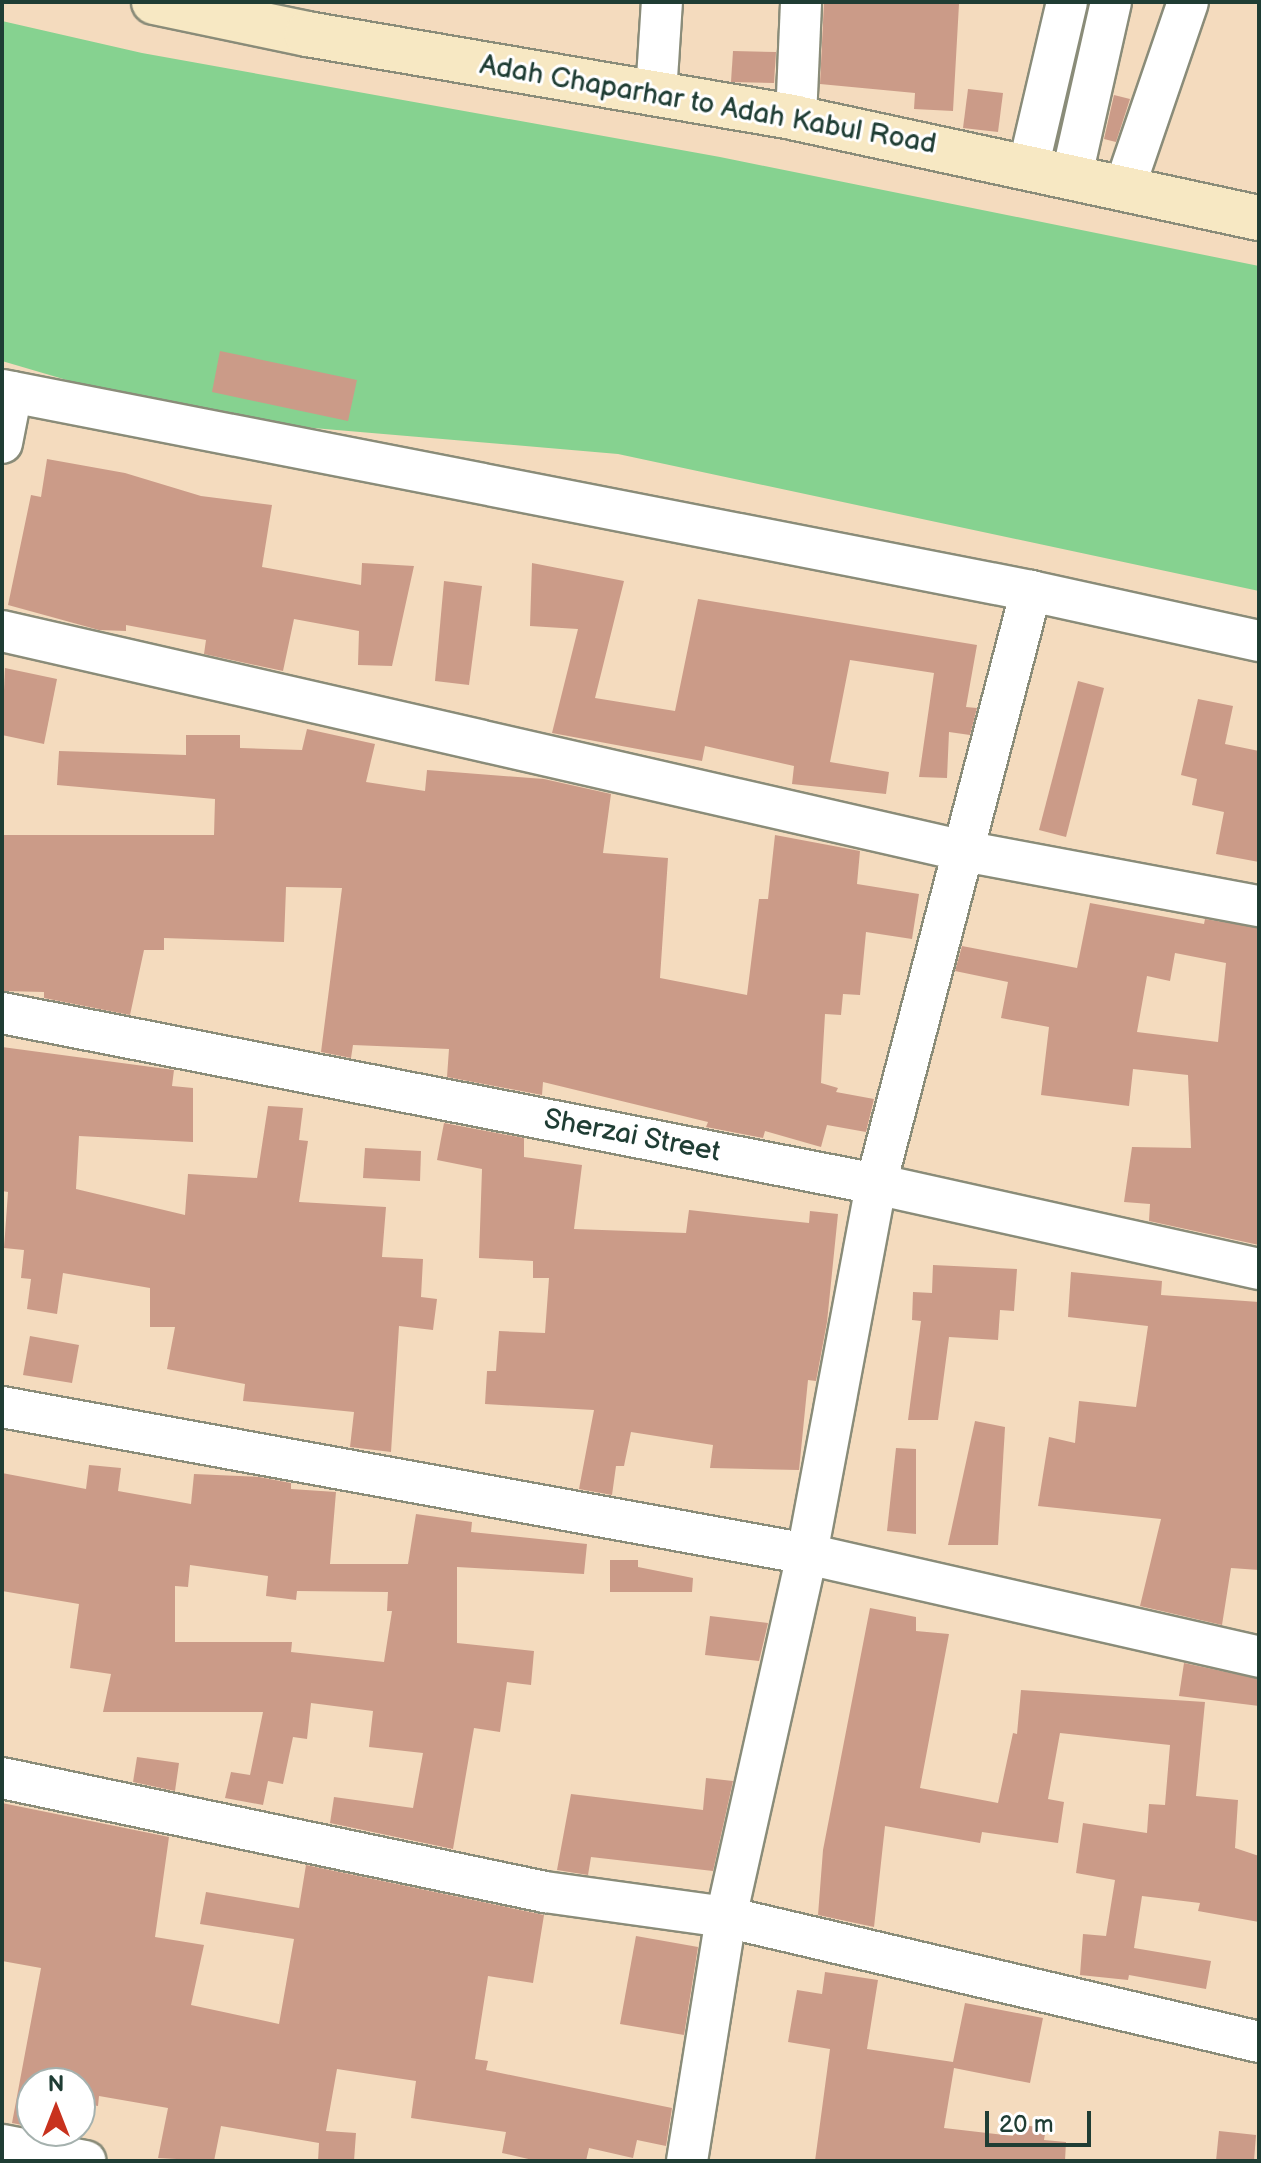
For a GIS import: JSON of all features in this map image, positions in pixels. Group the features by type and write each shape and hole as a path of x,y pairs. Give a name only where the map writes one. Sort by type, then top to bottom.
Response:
{"main road":[{"name":"Adah Chaparhar to Adah Kabul Road","path":"154,2 796,118 1029,164 1259,218"}],"street":[{"path":"656,94 662,2"},
{"path":"796,118 801,2"},
{"path":"1029,164 1067,2"},
{"path":"1072,175 1111,2"},
{"path":"1125,186 1188,2"},
{"path":"2,443 7,391 1031,591 1259,641"},
{"path":"687,2161 726,1917 807,1554 876,1184 1031,591"},
{"path":"2,631 964,851 1259,906"},
{"name":"Sherzai Street","path":"2,1013 876,1184 1259,1269"},
{"path":"2,1407 807,1554 1259,1657"},
{"path":"2,1778 545,1892 726,1917 1259,2042"},
{"path":"2,2145 85,2161"}],"green space":[{"path":"2,21 142,53 720,157 1259,266 1259,591 618,454 313,428 162,408 2,361"}],"building":[{"path":"824,2 959,4 953,111 914,109 915,93 820,84"},
{"path":"733,51 776,52 774,83 731,82"},
{"path":"968,89 1003,93 998,132 963,128"},
{"path":"1114,95 1130,99 1116,142 1104,139"},
{"path":"220,351 357,380 348,421 212,392"},
{"path":"47,459 125,473 201,496 272,505 262,567 361,585 362,563 414,566 392,666 358,665 359,631 294,619 283,671 204,654 206,640 126,625 126,631 99,630 8,605 31,495 41,497"},
{"path":"532,563 624,581 595,698 675,711 698,599 977,645 966,707 977,708 970,735 949,732 947,778 919,777 934,673 850,660 830,762 889,772 886,794 792,784 794,766 705,746 702,761 552,733 578,629 530,626"},
{"path":"444,581 482,586 469,685 435,681"},
{"path":"5,668 57,679 44,744 2,735"},
{"path":"1078,681 1104,688 1066,837 1039,830"},
{"path":"1198,699 1233,706 1225,744 1259,751 1259,862 1216,854 1224,812 1192,805 1197,779 1181,775"},
{"path":"307,729 375,744 366,782 425,791 427,770 544,779 611,794 603,853 668,858 660,978 747,995 759,899 768,899 775,835 860,851 857,884 919,894 912,939 866,932 860,995 843,994 841,1015 825,1014 821,1083 838,1088 836,1092 874,1099 866,1132 827,1125 821,1147 765,1131 763,1138 706,1127 708,1122 543,1082 542,1095 447,1077 449,1049 353,1045 351,1058 321,1052 342,888 286,887 284,942 164,938 164,950 144,950 130,1015 44,998 44,992 4,991 2,835 214,835 215,799 57,785 59,751 186,755 186,735 240,735 240,748 302,750"},
{"path":"1090,903 1204,924 1205,919 1259,928 1259,1245 1149,1221 1150,1204 1124,1202 1132,1147 1191,1148 1188,1075 1133,1069 1129,1106 1041,1095 1049,1027 1001,1018 1008,982 955,971 962,946 1077,968","holes":["1175,953 1226,963 1218,1042 1137,1032 1147,976 1170,981"]},
{"path":"2,1047 174,1070 172,1086 193,1088 193,1142 79,1136 76,1189 185,1215 188,1174 257,1178 268,1106 303,1108 299,1140 308,1141 299,1202 386,1207 382,1257 423,1259 421,1297 437,1299 433,1330 399,1326 391,1452 350,1447 354,1412 243,1401 245,1384 167,1369 175,1327 150,1327 150,1288 63,1273 57,1314 27,1309 31,1279 21,1278 24,1250 4,1248 8,1192 2,1191"},
{"path":"444,1123 524,1138 524,1157 582,1165 574,1229 686,1233 689,1210 809,1223 810,1211 838,1214 827,1322 816,1381 808,1380 799,1470 710,1468 713,1445 631,1432 624,1466 616,1466 612,1495 579,1489 594,1410 485,1404 487,1371 496,1371 499,1331 545,1333 549,1278 533,1278 533,1261 479,1258 482,1169 437,1160"},
{"path":"365,1148 421,1151 420,1181 363,1178"},
{"path":"933,1265 1017,1269 1014,1311 1000,1310 998,1340 949,1337 938,1420 908,1420 921,1321 912,1320 913,1292 932,1293"},
{"path":"1071,1272 1162,1281 1161,1295 1259,1302 1259,1570 1231,1568 1222,1625 1140,1606 1161,1519 1038,1506 1049,1437 1075,1443 1079,1401 1136,1407 1148,1326 1068,1317"},
{"path":"30,1336 79,1345 72,1383 23,1375"},
{"path":"975,1421 1005,1427 998,1545 948,1545"},
{"path":"896,1448 916,1449 916,1534 887,1531"},
{"path":"89,1465 121,1468 118,1491 191,1504 194,1474 259,1477 291,1483 291,1489 336,1492 330,1564 408,1564 416,1514 472,1522 471,1532 587,1544 584,1574 457,1567 457,1643 534,1651 531,1685 507,1682 500,1732 474,1728 453,1849 330,1823 334,1797 413,1808 423,1753 369,1747 373,1711 311,1703 307,1739 293,1737 283,1784 268,1781 263,1805 225,1798 231,1772 250,1775 263,1712 103,1712 111,1674 70,1668 79,1604 2,1591 2,1473 86,1489","holes":["190,1565 268,1576 266,1596 296,1600 297,1591 388,1592 387,1611 392,1611 384,1662 291,1652 292,1642 175,1642 175,1586 188,1587"]},
{"path":"610,1560 638,1560 638,1567 693,1578 692,1592 610,1592"},
{"path":"870,1608 916,1617 916,1631 949,1634 920,1788 998,1803 1013,1733 1017,1734 1021,1690 1205,1702 1196,1796 1238,1800 1235,1848 1259,1856 1259,1922 1198,1911 1200,1903 1142,1896 1134,1948 1211,1961 1206,1989 1129,1975 1128,1980 1080,1975 1083,1934 1106,1936 1115,1880 1076,1873 1083,1823 1147,1833 1149,1804 1165,1805 1170,1745 1060,1733 1048,1799 1064,1802 1058,1843 982,1832 980,1843 885,1826 874,1927 818,1915 823,1850"},
{"path":"710,1616 768,1623 759,1661 705,1655"},
{"path":"1184,1663 1259,1679 1259,1706 1179,1696"},
{"path":"137,1757 179,1763 175,1791 133,1782"},
{"path":"706,1778 733,1781 713,1871 591,1857 588,1875 557,1870 571,1794 703,1810"},
{"path":"2,1803 169,1837 155,1937 204,1945 191,2005 279,2024 294,1939 200,1924 206,1892 299,1908 306,1865 544,1915 533,1983 488,1976 475,2059 488,2061 486,2070 672,2108 666,2146 637,2140 633,2158 589,2148 586,2161 537,2161 502,2153 506,2132 411,2118 416,2081 337,2069 326,2131 356,2133 354,2161 318,2161 319,2143 221,2126 214,2161 158,2158 168,2108 99,2096 96,2106 96,2067 22,2067 41,1968 2,1961"},
{"path":"636,1936 698,1947 684,2035 620,2024"},
{"path":"825,1972 878,1980 867,2049 953,2062 965,2003 1043,2018 1030,2083 954,2068 944,2128 1013,2136 1015,2124 1046,2128 1044,2140 1066,2142 1065,2161 815,2161 830,2049 788,2042 797,1990 822,1994"},
{"path":"16,2102 16,2124 12,2123"},
{"path":"1219,2131 1256,2135 1254,2161 1216,2161"}]}
